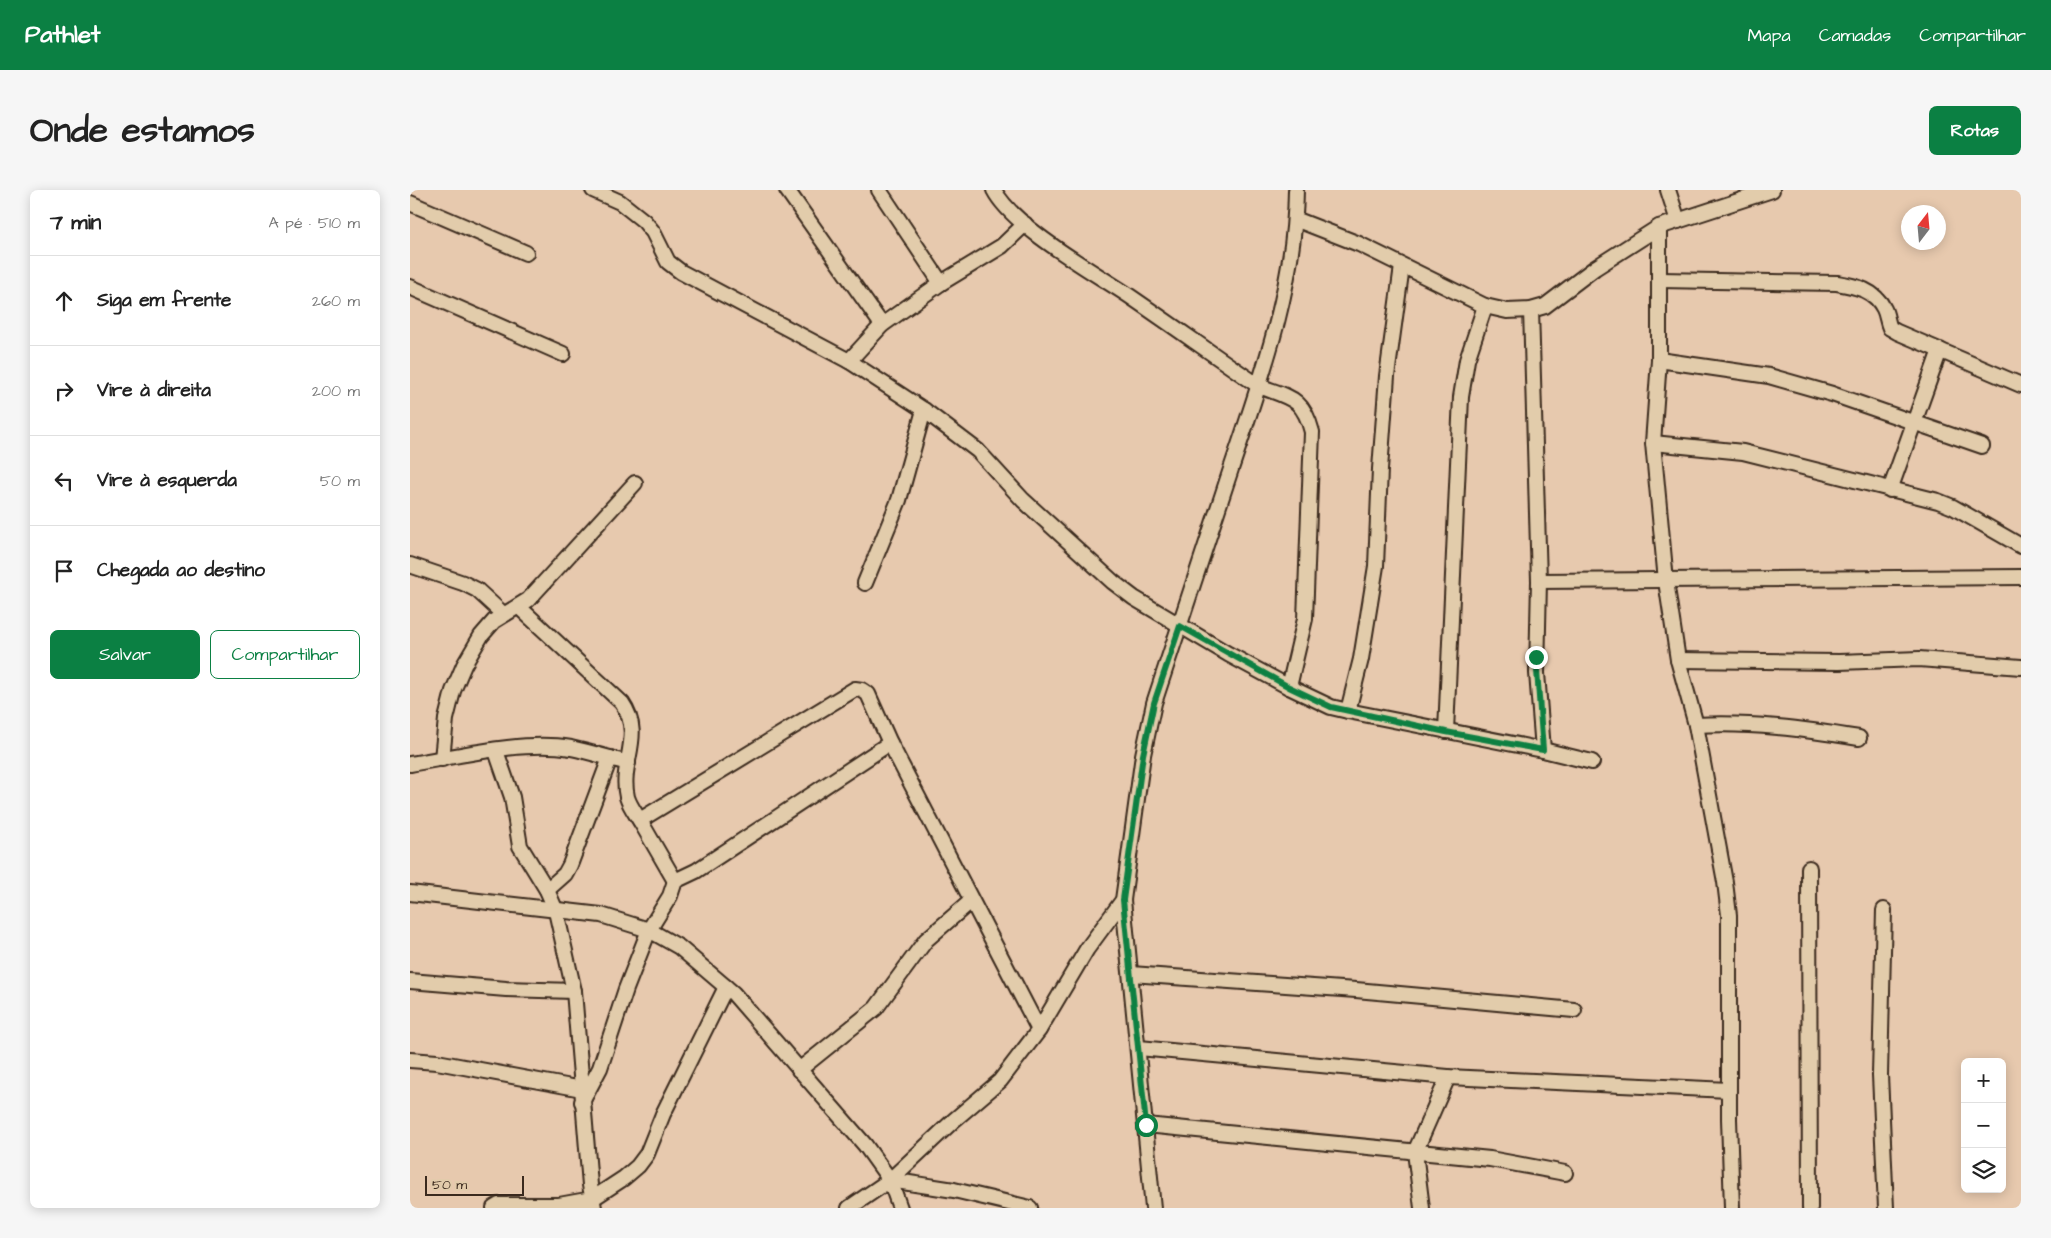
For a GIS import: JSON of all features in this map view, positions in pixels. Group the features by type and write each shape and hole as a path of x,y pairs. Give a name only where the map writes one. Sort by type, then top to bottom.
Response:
{"street":[{"path":"593,190 620,202 644,221 653,232 668,262 681,272 849,361 924,410 978,451 1023,500 1113,582 1134,598 1180,626 1289,687 1331,707 1446,732 1543,750 1592,762"},
{"path":"787,190 882,325"},
{"path":"879,190 941,282"},
{"path":"994,190 998,198 1025,224 1066,254 1259,386 1294,400 1302,407 1312,432 1305,620 1289,687"},
{"path":"1668,190 1678,221"},
{"path":"1295,219 1350,240 1485,306 1507,311 1531,310 1545,306 1602,263 1659,227 1772,190"},
{"path":"1153,1208 1139,1048 1123,900 1143,755 1154,703 1259,386 1288,274 1295,219 1292,191"},
{"path":"410,203 526,253"},
{"path":"849,361 882,325 910,303 941,282 1002,246 1025,224"},
{"path":"1659,227 1658,360 1653,443 1666,581 1678,660 1696,725 1725,882 1728,915 1732,1208"},
{"path":"1348,711 1361,659 1376,566 1380,469 1386,395 1402,266"},
{"path":"1660,280 1837,283 1853,285 1875,296 1884,308 1890,328 2021,386"},
{"path":"410,287 563,354"},
{"path":"1446,732 1461,397 1467,360 1485,306"},
{"path":"1531,310 1538,581 1536,673 1543,750"},
{"path":"1890,490 1940,350"},
{"path":"1658,360 1769,376 1832,394 1982,446"},
{"path":"865,583 899,500 924,410"},
{"path":"1653,443 1743,452 1938,501 1953,507 2021,546"},
{"path":"442,759 446,719 453,691 464,665 481,636 503,614 519,607 528,600 635,483"},
{"path":"410,565 463,583 477,590 503,614"},
{"path":"1538,581 2021,577"},
{"path":"519,607 626,708 630,714 633,730 626,781 627,797 675,881"},
{"path":"1678,660 1839,662 1919,659 2021,667"},
{"path":"640,820 855,689 862,690 868,694 890,743 1040,1030"},
{"path":"1696,725 1726,723 1757,724 1859,738"},
{"path":"582,1096 600,1068 626,989 649,930 670,896 675,881 696,871 890,743"},
{"path":"410,764 468,754 547,746 571,748 628,763"},
{"path":"496,751 512,797 520,846 556,911 574,991 593,1204"},
{"path":"546,890 564,874 570,865 610,758"},
{"path":"1809,868 1810,1208"},
{"path":"410,893 601,915 649,930 678,947 733,993 865,1145 890,1180 900,1208"},
{"path":"849,1208 890,1180 953,1121 1000,1081 1040,1030 1087,949 1123,900"},
{"path":"798,1070 876,1008 926,940 971,901"},
{"path":"1884,910 1880,1075 1886,1208"},
{"path":"1131,974 1356,990 1574,1010"},
{"path":"410,981 506,989 574,991"},
{"path":"494,1208 499,1205 593,1204 638,1166 647,1154 663,1114 726,987"},
{"path":"1139,1048 1448,1077 1729,1090"},
{"path":"410,1060 437,1062 582,1096"},
{"path":"1422,1208 1415,1152 1448,1077"},
{"path":"1146,1125 1490,1159 1564,1173"},
{"path":"890,1180 954,1190 1030,1208"}],"route":[{"path":"1146,1125 1123,900 1143,755 1154,703 1180,626 1289,687 1331,707 1446,732 1543,750 1536,657"}]}
